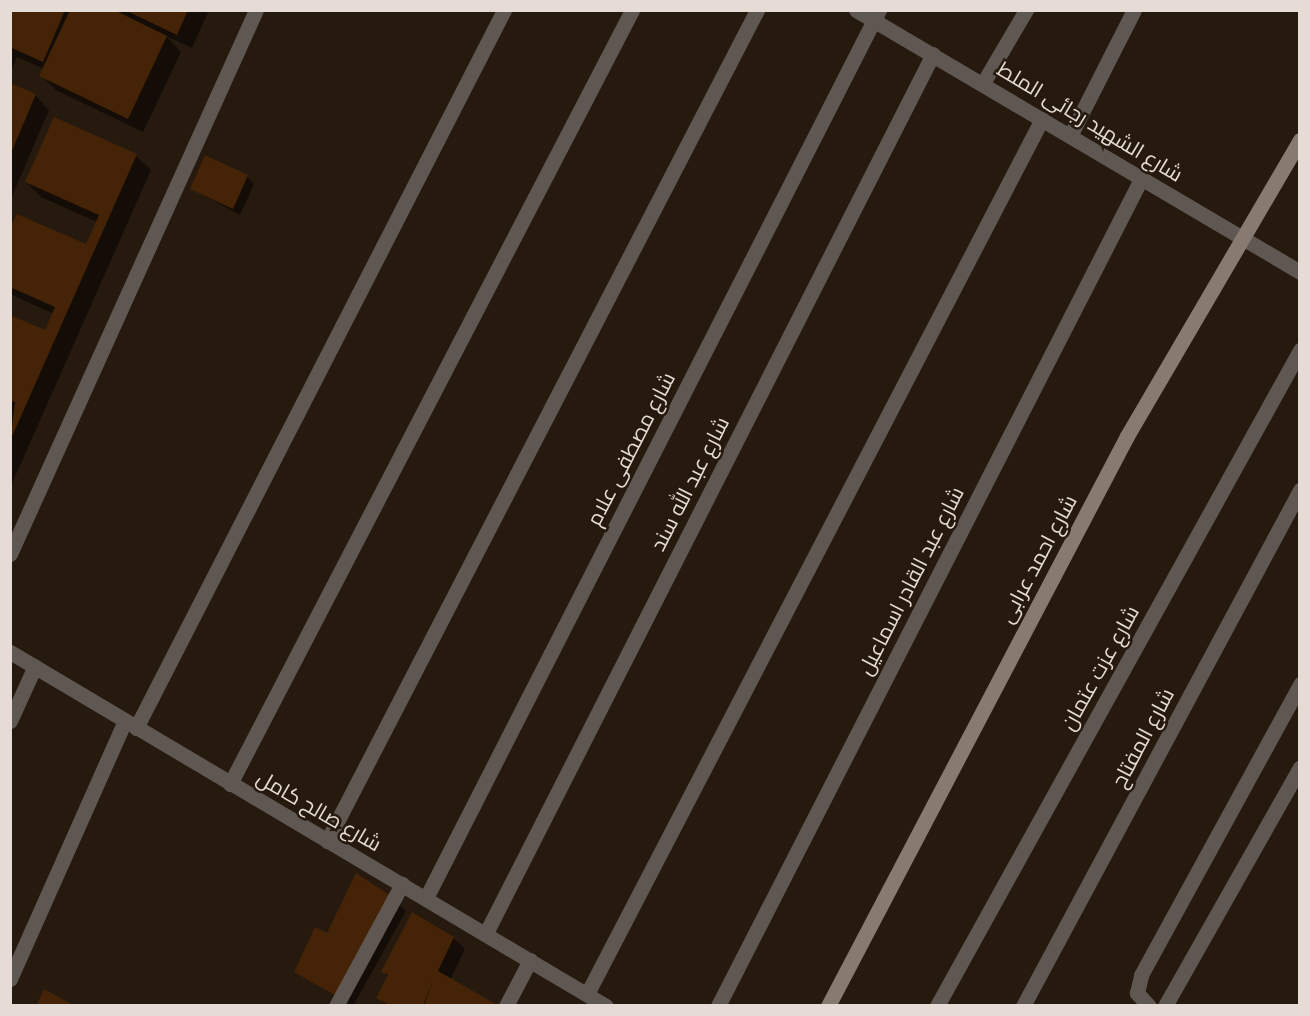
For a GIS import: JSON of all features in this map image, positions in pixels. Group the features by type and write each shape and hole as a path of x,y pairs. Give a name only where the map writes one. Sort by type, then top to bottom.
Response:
{"street":[{"path":"10,554 256,10"},
{"path":"10,979 131,725 504,10"},
{"path":"230,784 632,10"},
{"path":"327,841 757,10"},
{"name":"شارع الشهيد رجائى الملط","path":"856,10 876,15 933,54 1299,272"},
{"path":"983,83 1026,10"},
{"path":"1070,136 1134,10"},
{"name":"شارع مصطفى علام","path":"426,898 876,15"},
{"name":"شارع عبد الله سند","path":"486,933 933,54"},
{"path":"587,994 1042,118"},
{"name":"شارع احمد عرابى","path":"828,1005 1121,447 1240,236 1299,140"},
{"name":"شارع عبد القادر اسماعيل","path":"718,1005 1142,177"},
{"name":"شارع عزت عتمان","path":"937,1005 1299,350"},
{"name":"شارع المفتاح","path":"1023,1005 1299,490"},
{"name":"شارع صالح كامل","path":"10,652 606,1005"},
{"path":"10,721 35,666"},
{"path":"1149,1005 1137,993 1141,975 1299,684"},
{"path":"1165,1005 1299,767"},
{"path":"336,1005 402,884"},
{"path":"506,1005 530,960"}],"building":[{"path":"10,10 65,10 43,62 10,47"},
{"path":"70,10 114,10 167,36 128,119 39,76"},
{"path":"125,10 188,10 177,35"},
{"path":"10,83 36,94 11,153 10,153"},
{"path":"54,117 137,154 10,441 15,402 10,400 10,315 45,330 55,307 10,287 10,228 17,214 86,244 99,215 25,182"},
{"path":"205,155 248,175 233,209 190,189"},
{"path":"356,873 396,899 340,998 294,972 315,927 327,933"},
{"path":"412,912 454,937 438,971 499,1006 424,1006 432,983 423,1006 391,1006 376,998 388,975 381,972"},
{"path":"44,989 75,1006 36,1006"}]}
